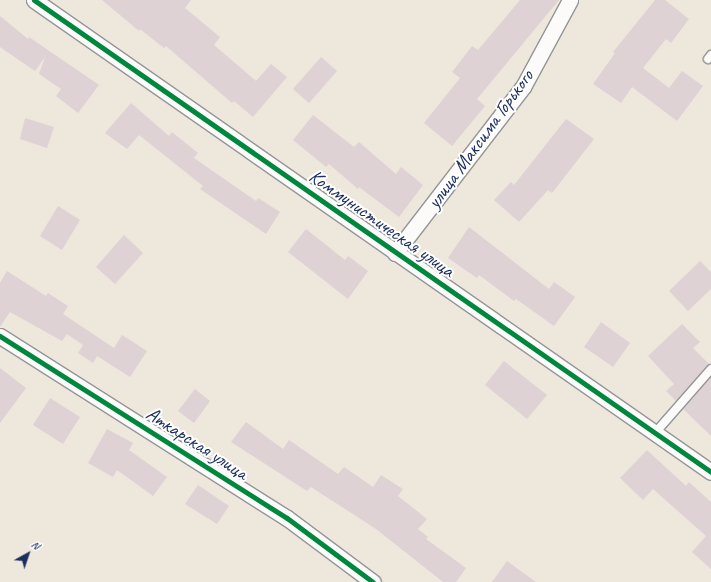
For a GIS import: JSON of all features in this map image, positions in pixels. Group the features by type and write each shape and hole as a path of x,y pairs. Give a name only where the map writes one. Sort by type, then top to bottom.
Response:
{"street":[{"name":"Коммунистическая улица","path":"34,0 711,472"},
{"name":"улица Максима Горького","path":"395,253 523,87 570,0"},
{"name":"Аткарская улица","path":"0,336 287,518 373,582"}],"lane":[{"path":"655,433 711,369"}],"building":[{"path":"102,0 191,0 185,8 220,37 214,45 256,81 271,64 287,77 253,117 234,101 232,103 166,46 164,48 140,29 139,31"},
{"path":"520,0 559,0 477,99 485,106 452,146 424,123 460,78 452,72 472,46 478,50"},
{"path":"655,0 665,0 689,19 671,43 666,39 643,68 669,88 682,71 703,86 677,121 632,87 621,103 593,84 615,53 613,52"},
{"path":"0,16 28,39 29,37 99,85 78,113 56,96 61,89 39,74 45,57 35,71 0,47"},
{"path":"321,57 337,71 309,103 293,89"},
{"path":"131,103 169,136 172,132 198,153 194,158 256,201 258,198 280,212 266,234 200,189 203,186 139,135 127,149 105,133"},
{"path":"313,115 354,147 359,142 396,174 401,167 423,185 399,217 359,187 358,189 329,164 326,167 293,140"},
{"path":"25,118 54,127 47,148 20,139"},
{"path":"566,119 594,139 552,193 548,190 519,222 494,200 511,182 514,185"},
{"path":"58,206 80,220 62,250 40,236"},
{"path":"469,227 549,289 554,282 575,297 554,326 516,299 514,301 479,275 477,278 448,258"},
{"path":"306,229 345,260 348,256 368,271 348,299 288,252"},
{"path":"124,235 143,253 115,284 96,267"},
{"path":"700,261 711,272 711,289 688,311 669,291"},
{"path":"7,271 46,296 48,293 68,306 63,314 114,348 122,335 147,351 130,377 97,356 93,363 78,353 83,345 67,334 62,341 10,312 0,327 0,283"},
{"path":"601,322 630,343 613,367 584,347"},
{"path":"682,324 700,342 693,348 709,364 676,401 666,391 674,384 648,356"},
{"path":"504,361 547,395 527,419 485,385"},
{"path":"0,368 26,388 0,423"},
{"path":"711,377 711,436 683,409"},
{"path":"195,389 210,401 194,423 178,411"},
{"path":"50,398 80,417 63,444 33,425"},
{"path":"246,422 283,449 289,440 338,474 344,467 373,487 381,475 403,489 398,496 427,519 418,529 428,537 426,539 466,568 456,582 443,582 376,529 311,487 307,491 231,442"},
{"path":"107,429 133,443 129,450 167,477 153,496 117,470 113,477 88,463"},
{"path":"647,450 686,486 689,482 711,502 711,569 692,552 706,536 653,489 643,500 620,478"},
{"path":"198,485 229,506 217,524 185,504"},
{"path":"507,561 536,582 492,582"}],"cycle path":[{"path":"34,0 711,472"},
{"path":"0,336 287,518 373,582"}]}
